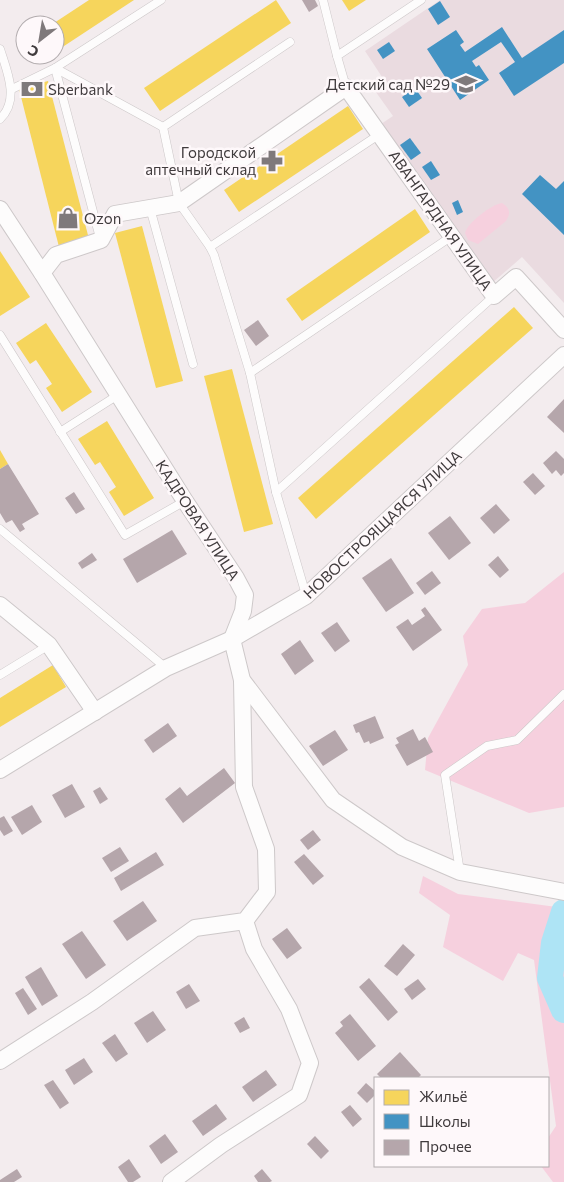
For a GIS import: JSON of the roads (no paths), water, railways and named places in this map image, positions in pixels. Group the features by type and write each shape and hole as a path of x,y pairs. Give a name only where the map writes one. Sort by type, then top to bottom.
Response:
{"street":[{"name":"АВАНГАРДНАЯ УЛИЦА","path":"346,87 494,296 516,277 564,330"},
{"path":"42,273 56,255 100,240 116,214 178,203 346,87"},
{"name":"КАДРОВАЯ УЛИЦА","path":"0,209 236,578 245,595 243,611 232,639"},
{"name":"НОВОСТРОЯЩАЯСЯ УЛИЦА","path":"0,770 166,668 232,639 306,596 564,356"},
{"path":"0,605 49,644 95,712"},
{"path":"0,1061 92,1002 195,928 245,921 267,892 266,850 244,787 242,680 232,639"},
{"path":"242,680 334,800 402,847 460,872 564,892"},
{"path":"171,1182 221,1145 300,1096 310,1063 289,1009 254,949 245,921"}],"lane":[{"path":"12,89 55,68 161,0"},
{"path":"323,0 346,87"},
{"path":"337,56 421,0"},
{"path":"163,127 290,42"},
{"path":"0,49 12,89 7,112 0,119"},
{"path":"55,68 163,127"},
{"path":"55,68 100,240"},
{"path":"163,127 178,203 210,248 250,372 276,492 306,596"},
{"path":"210,248 380,134"},
{"path":"150,208 193,364"},
{"path":"250,372 452,236"},
{"path":"276,492 494,296"},
{"path":"0,335 125,535 185,501"},
{"path":"60,432 118,395"},
{"path":"0,529 166,668"},
{"path":"0,675 49,644"},
{"path":"460,872 445,775 487,746 517,740 564,694"}],"waterway":[{"path":"564,912 554,943 550,978 564,1010"}],"place":[{"name":"Детский сад №29","path":"466,84"},
{"name":"Sberbank","path":"32,89"},
{"name":"Городской аптечный склад","path":"272,161"},
{"name":"Ozon","path":"68,218"}]}
